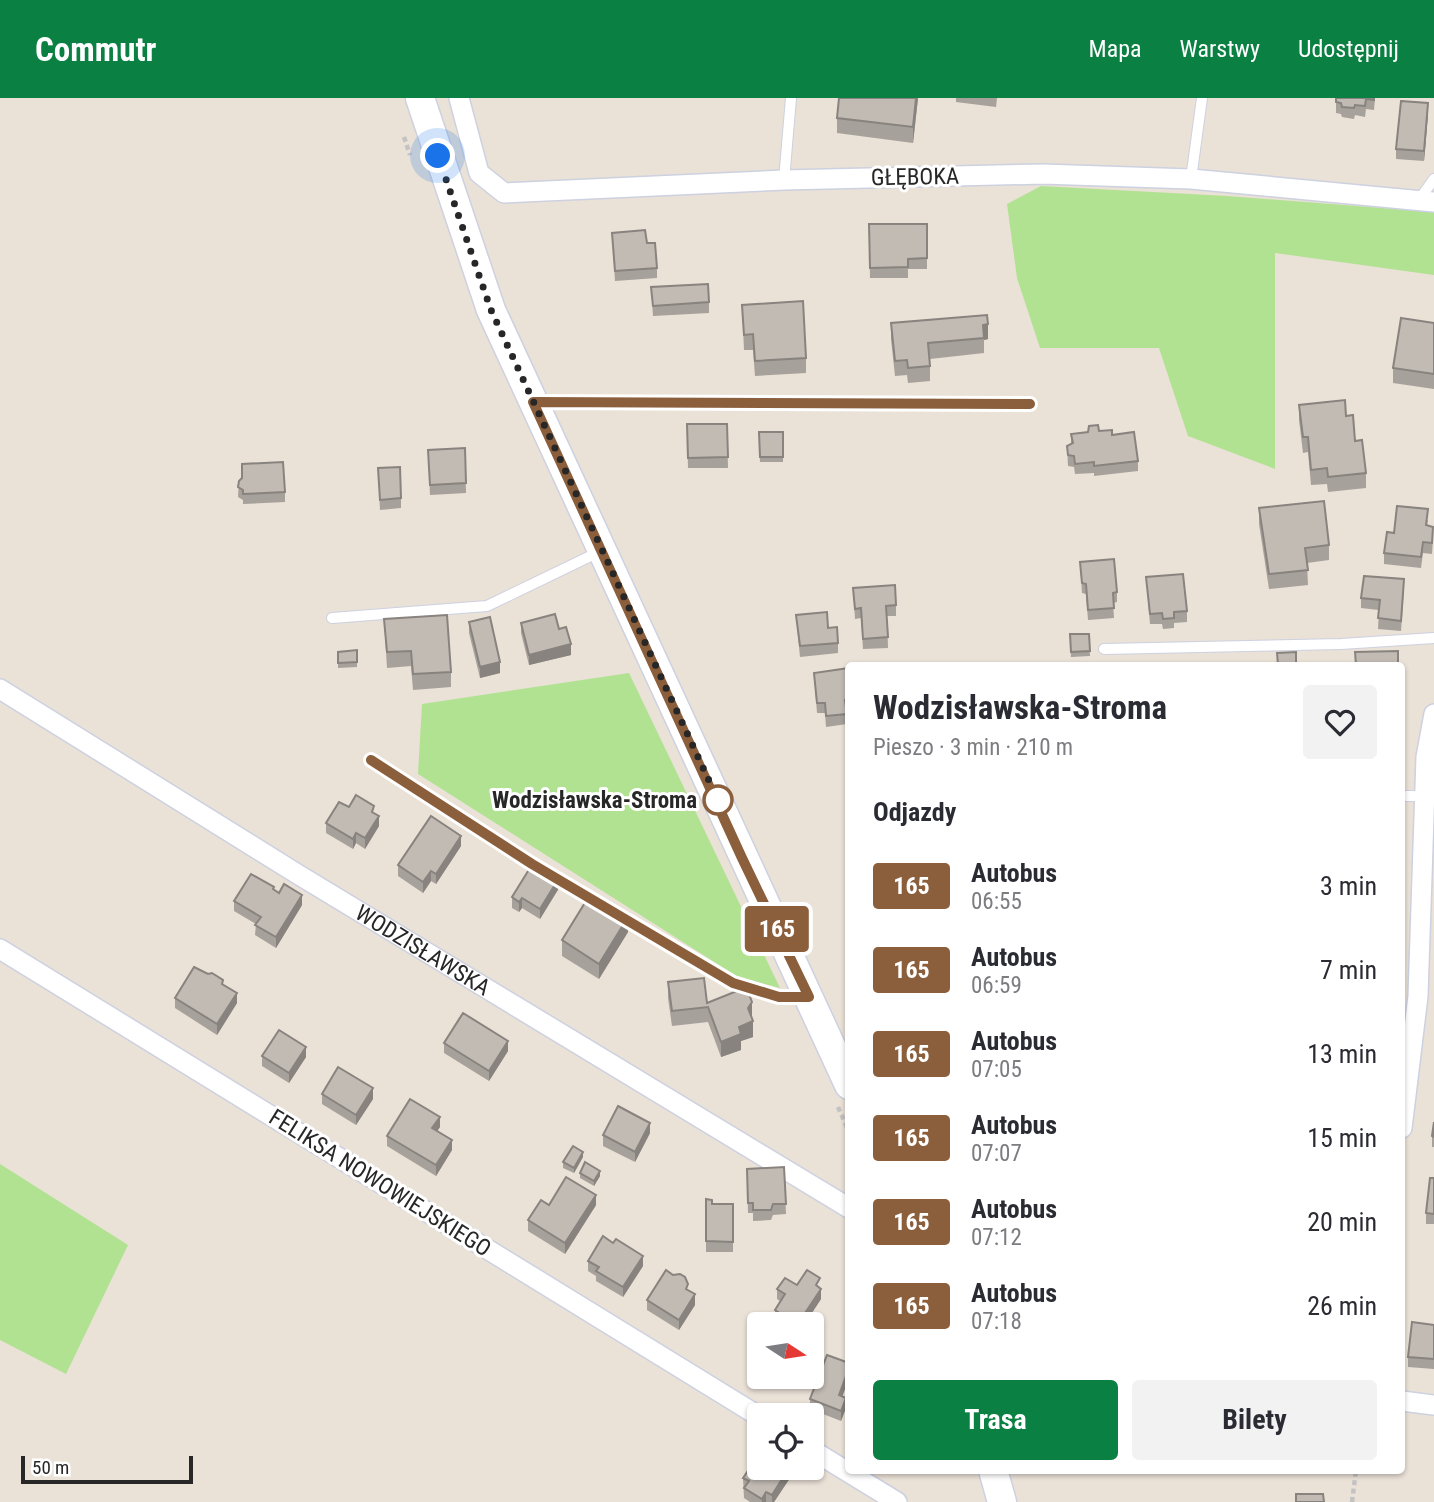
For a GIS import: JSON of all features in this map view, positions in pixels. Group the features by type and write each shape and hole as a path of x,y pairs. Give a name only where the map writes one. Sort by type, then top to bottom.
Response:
{"main road":[{"path":"420,98 491,310 845,1076"},
{"path":"994,1474 1002,1502"}],"street":[{"name":"GŁĘBOKA","path":"459,98 479,173 504,193 784,180 1043,174 1191,179 1427,201"},
{"name":"WODZISŁAWSKA","path":"0,689 299,875 845,1206"},
{"path":"1405,1103 1418,996 1428,801 1426,757 1434,714"},
{"name":"FELIKSA NOWOWIEJSKIEGO","path":"0,949 747,1409"},
{"path":"1405,1401 1434,1405"},
{"path":"824,1457 845,1470"},
{"path":"851,1474 897,1502"}],"lane":[{"path":"784,180 791,98"},
{"path":"1191,179 1202,98"},
{"path":"1427,201 1434,180"},
{"path":"533,402 1030,404"},
{"path":"332,618 487,606 602,551"},
{"path":"1104,649 1341,644 1434,638"},
{"path":"371,760 603,907"},
{"path":"1405,797 1428,801"},
{"path":"614,914 733,983 779,997 809,997"}],"path":[{"path":"1352,1502 1356,1474"}],"green space":[{"path":"1041,186 1227,196 1434,212 1434,275 1275,253 1275,469 1188,436 1159,348 1040,348 1017,278 1007,204"},
{"path":"629,673 780,988 738,977 418,774 422,704"},
{"path":"0,1164 128,1245 66,1374 0,1340"}],"building":[{"path":"839,98 916,98 913,127 837,118"},
{"path":"1336,98 1374,98 1374,100 1366,99 1365,106 1355,105 1354,108 1342,107 1341,103 1336,102"},
{"path":"1401,101 1428,103 1424,151 1396,149"},
{"path":"869,224 927,224 927,258 908,259 908,267 870,268"},
{"path":"645,230 647,243 655,243 657,268 615,271 612,233"},
{"path":"708,284 709,302 653,306 651,287"},
{"path":"803,301 806,358 755,361 753,334 744,335 742,305"},
{"path":"987,315 988,324 983,325 984,338 928,343 930,366 908,368 907,360 895,361 891,323"},
{"path":"1401,318 1434,323 1434,374 1393,368"},
{"path":"1345,400 1346,416 1353,415 1355,441 1362,440 1366,473 1328,477 1327,468 1311,470 1308,437 1303,437 1299,405"},
{"path":"687,424 727,424 728,457 688,458"},
{"path":"1098,425 1099,431 1112,430 1112,435 1134,432 1138,461 1094,466 1094,462 1075,464 1074,456 1068,455 1067,446 1073,443 1071,434 1088,432 1089,426"},
{"path":"759,432 783,432 783,457 760,457"},
{"path":"465,448 466,483 430,485 428,450"},
{"path":"283,462 285,492 243,494 243,490 238,487 242,478 242,464"},
{"path":"400,467 401,498 380,500 378,468"},
{"path":"1324,501 1329,545 1305,548 1308,570 1269,574 1259,508"},
{"path":"1397,506 1428,509 1426,525 1433,527 1432,543 1423,542 1421,557 1384,553 1387,532 1394,533"},
{"path":"1114,559 1117,592 1113,593 1114,608 1088,610 1086,584 1082,583 1080,562"},
{"path":"1183,574 1187,611 1174,612 1174,618 1163,619 1162,613 1150,614 1146,577"},
{"path":"1364,576 1404,579 1401,621 1378,618 1380,600 1361,598"},
{"path":"895,585 896,605 886,606 888,637 863,639 861,608 855,609 853,588"},
{"path":"827,612 828,628 837,627 838,643 800,646 796,615"},
{"path":"555,614 559,629 566,627 571,644 529,655 521,623"},
{"path":"447,615 451,672 413,674 411,651 387,652 384,619"},
{"path":"490,617 500,662 480,667 469,622"},
{"path":"1070,634 1089,634 1090,651 1071,652"},
{"path":"357,650 357,662 338,663 338,652"},
{"path":"1398,651 1398,662 1356,662 1355,652"},
{"path":"1296,652 1296,662 1278,662 1277,653"},
{"path":"845,669 845,714 826,716 825,703 817,703 814,673"},
{"path":"356,795 374,806 372,812 379,816 365,838 356,833 353,839 326,823 339,802 349,807"},
{"path":"431,816 461,836 436,874 431,871 423,882 398,865"},
{"path":"533,863 559,878 540,909 522,898 519,902 512,897"},
{"path":"251,874 274,887 279,893 284,884 302,895 276,937 255,925 261,917 234,901"},
{"path":"591,893 628,917 599,964 562,940"},
{"path":"194,967 208,974 212,973 223,980 222,984 237,993 217,1024 175,998"},
{"path":"704,978 707,1003 737,991 739,985 746,986 752,1002 748,1008 753,1021 739,1027 741,1034 721,1042 708,1007 672,1011 668,982"},
{"path":"463,1013 508,1041 489,1071 444,1043"},
{"path":"279,1030 306,1047 289,1073 262,1056"},
{"path":"338,1067 373,1088 356,1115 322,1094"},
{"path":"410,1099 440,1117 432,1128 452,1140 436,1165 387,1136"},
{"path":"618,1106 650,1123 635,1152 603,1135"},
{"path":"573,1146 583,1152 574,1168 563,1162"},
{"path":"585,1162 600,1171 594,1181 580,1173"},
{"path":"784,1167 786,1204 773,1204 771,1210 753,1210 753,1203 748,1203 747,1169"},
{"path":"566,1177 596,1195 565,1243 528,1220 541,1200 549,1205"},
{"path":"1430,1178 1434,1178 1434,1214 1426,1213"},
{"path":"706,1199 712,1200 712,1204 733,1204 733,1242 706,1241"},
{"path":"603,1236 613,1243 616,1239 643,1256 623,1287 596,1271 599,1267 588,1261"},
{"path":"666,1270 673,1275 680,1274 685,1277 688,1284 686,1289 695,1294 679,1320 647,1300"},
{"path":"807,1270 820,1278 816,1285 821,1289 806,1312 775,1310 785,1294 777,1289 785,1278 797,1285"},
{"path":"1412,1322 1434,1325 1434,1359 1408,1357"},
{"path":"827,1355 845,1362 845,1379 839,1395 845,1398 845,1401 841,1411 810,1399 813,1390 824,1390 824,1363"},
{"path":"747,1480 781,1480 772,1495 766,1492 762,1499 744,1488 749,1481"},
{"path":"1296,1494 1323,1494 1324,1502 1296,1502"}],"bus line":[{"name":"165","path":"371,760 532,864 733,983 779,997 809,997 742,858 718,800 533,402 1030,404"}],"place":[{"name":"Wodzisławska-Stroma","path":"718,800"}],"route":[{"path":"438,156 491,310 718,800"}]}
